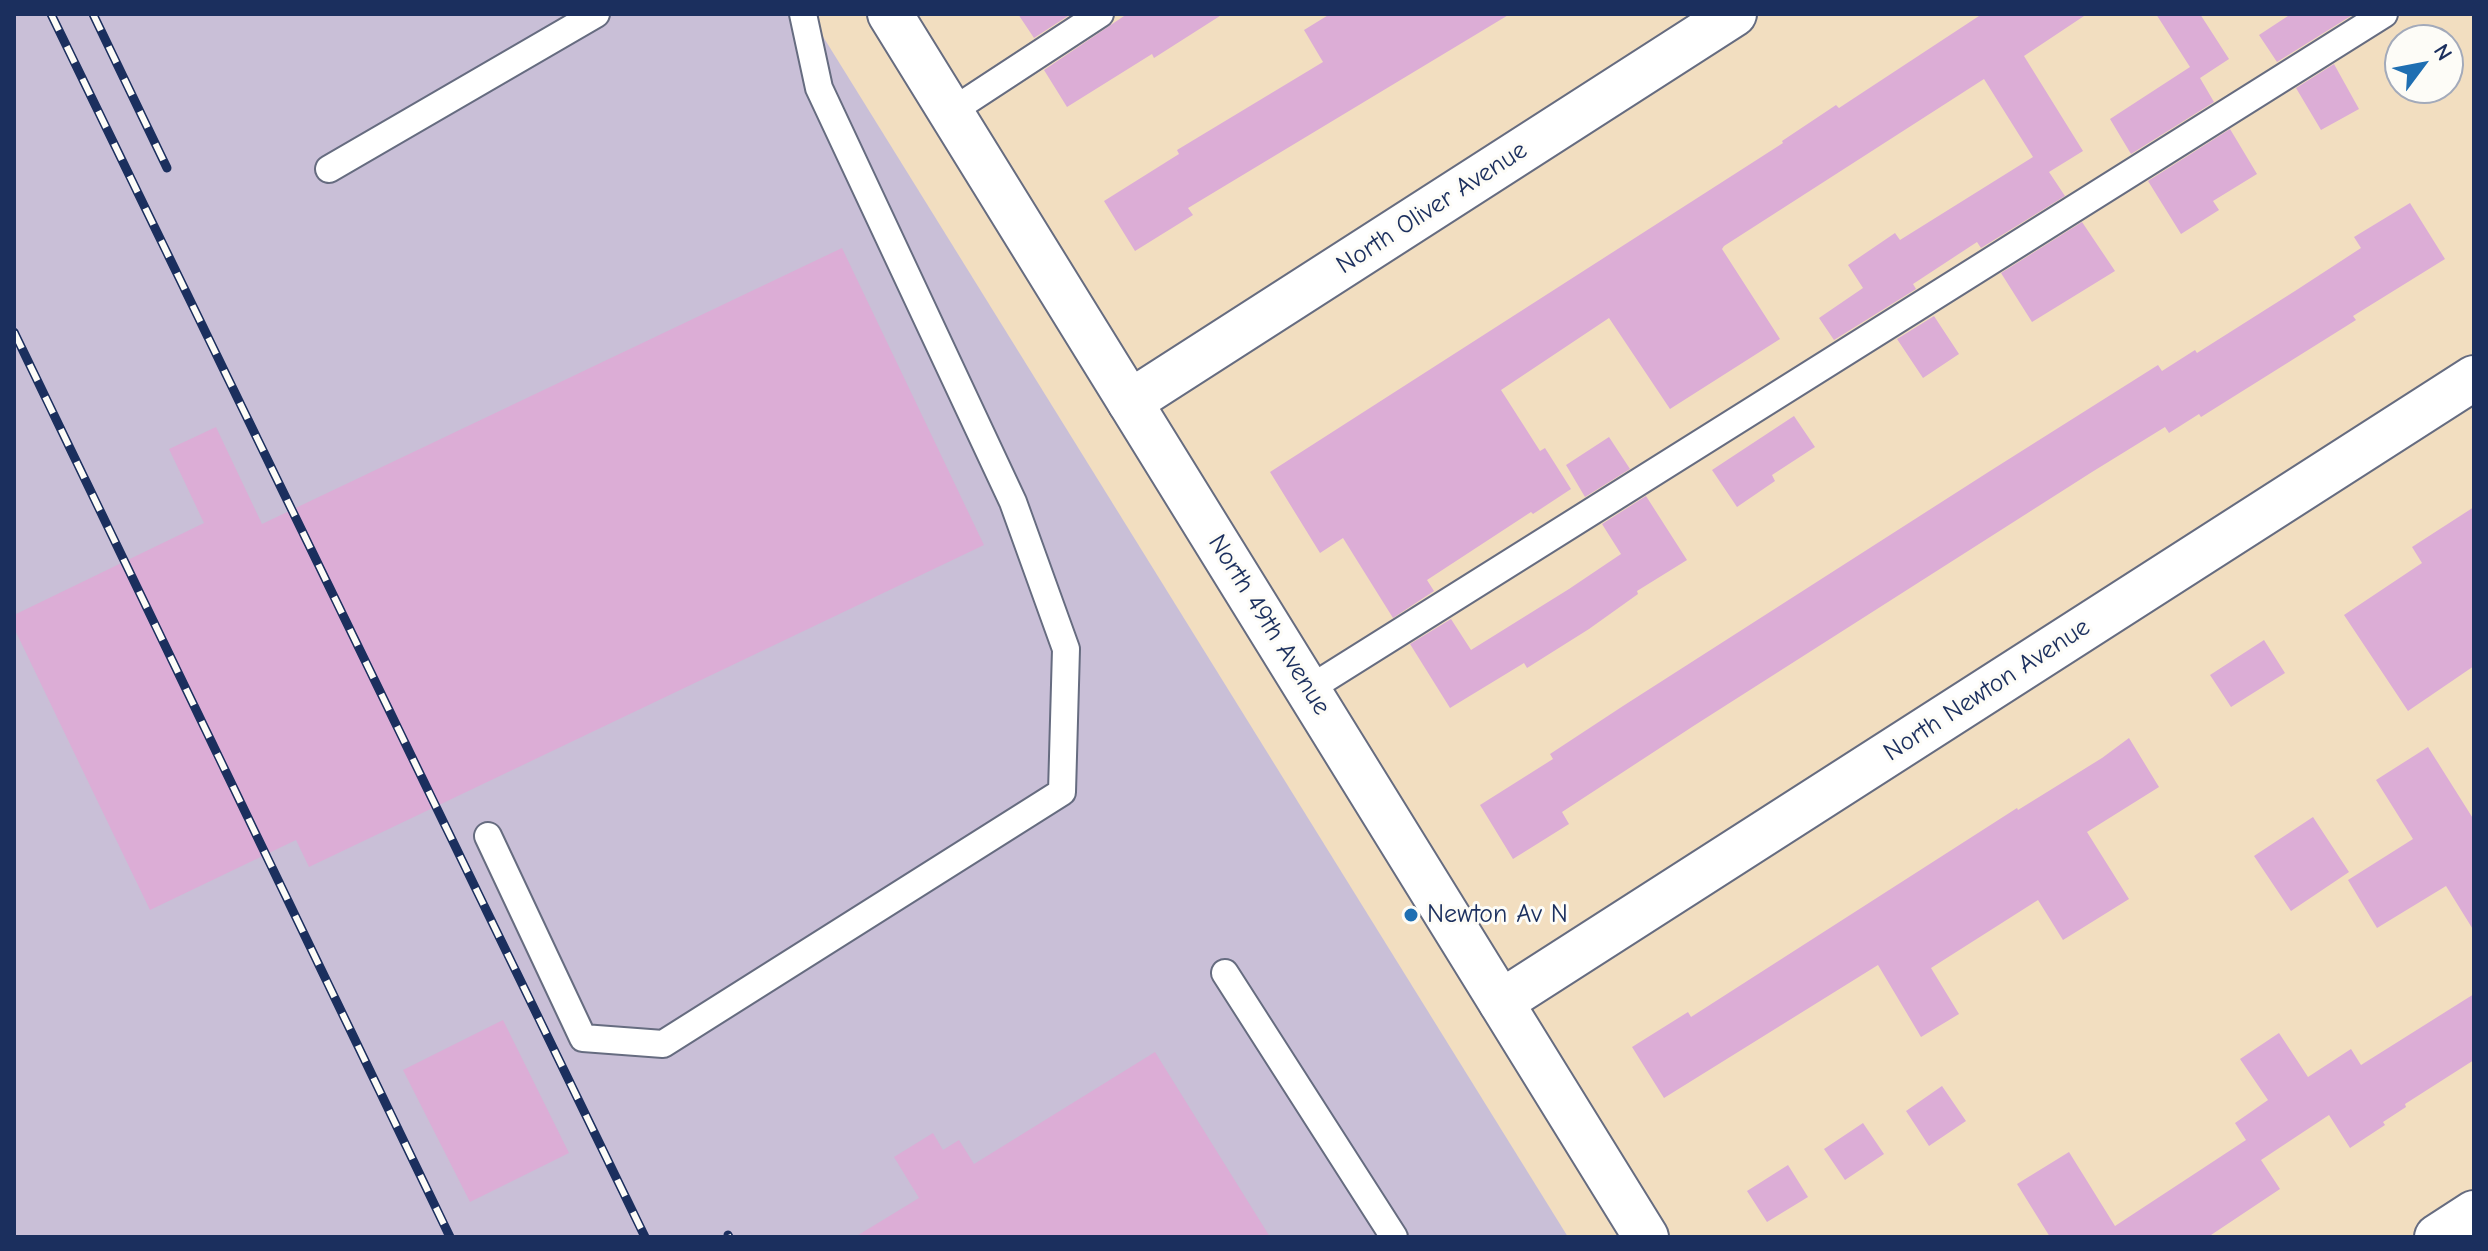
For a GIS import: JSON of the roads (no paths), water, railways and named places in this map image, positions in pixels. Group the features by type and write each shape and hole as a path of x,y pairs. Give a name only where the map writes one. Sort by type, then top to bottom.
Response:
{"street":[{"name":"North 49th Avenue","path":"890,14 1646,1237"},
{"name":"North Oliver Avenue","path":"1130,402 1734,14"},
{"name":"North Newton Avenue","path":"1501,1002 2474,378"},
{"path":"2437,1237 2474,1213"}],"lane":[{"path":"329,169 596,14"},
{"path":"488,836 583,1038 663,1044 1062,792 1066,649 1013,502 819,88 803,14"},
{"path":"952,111 1100,14"},
{"path":"1309,689 2384,14"},
{"path":"1225,973 1394,1237"}],"railway":[{"path":"51,14 645,1237"},
{"path":"93,14 167,168"},
{"path":"14,332 450,1237"}],"place":[{"name":"Newton Av N","path":"1411,915"}]}
